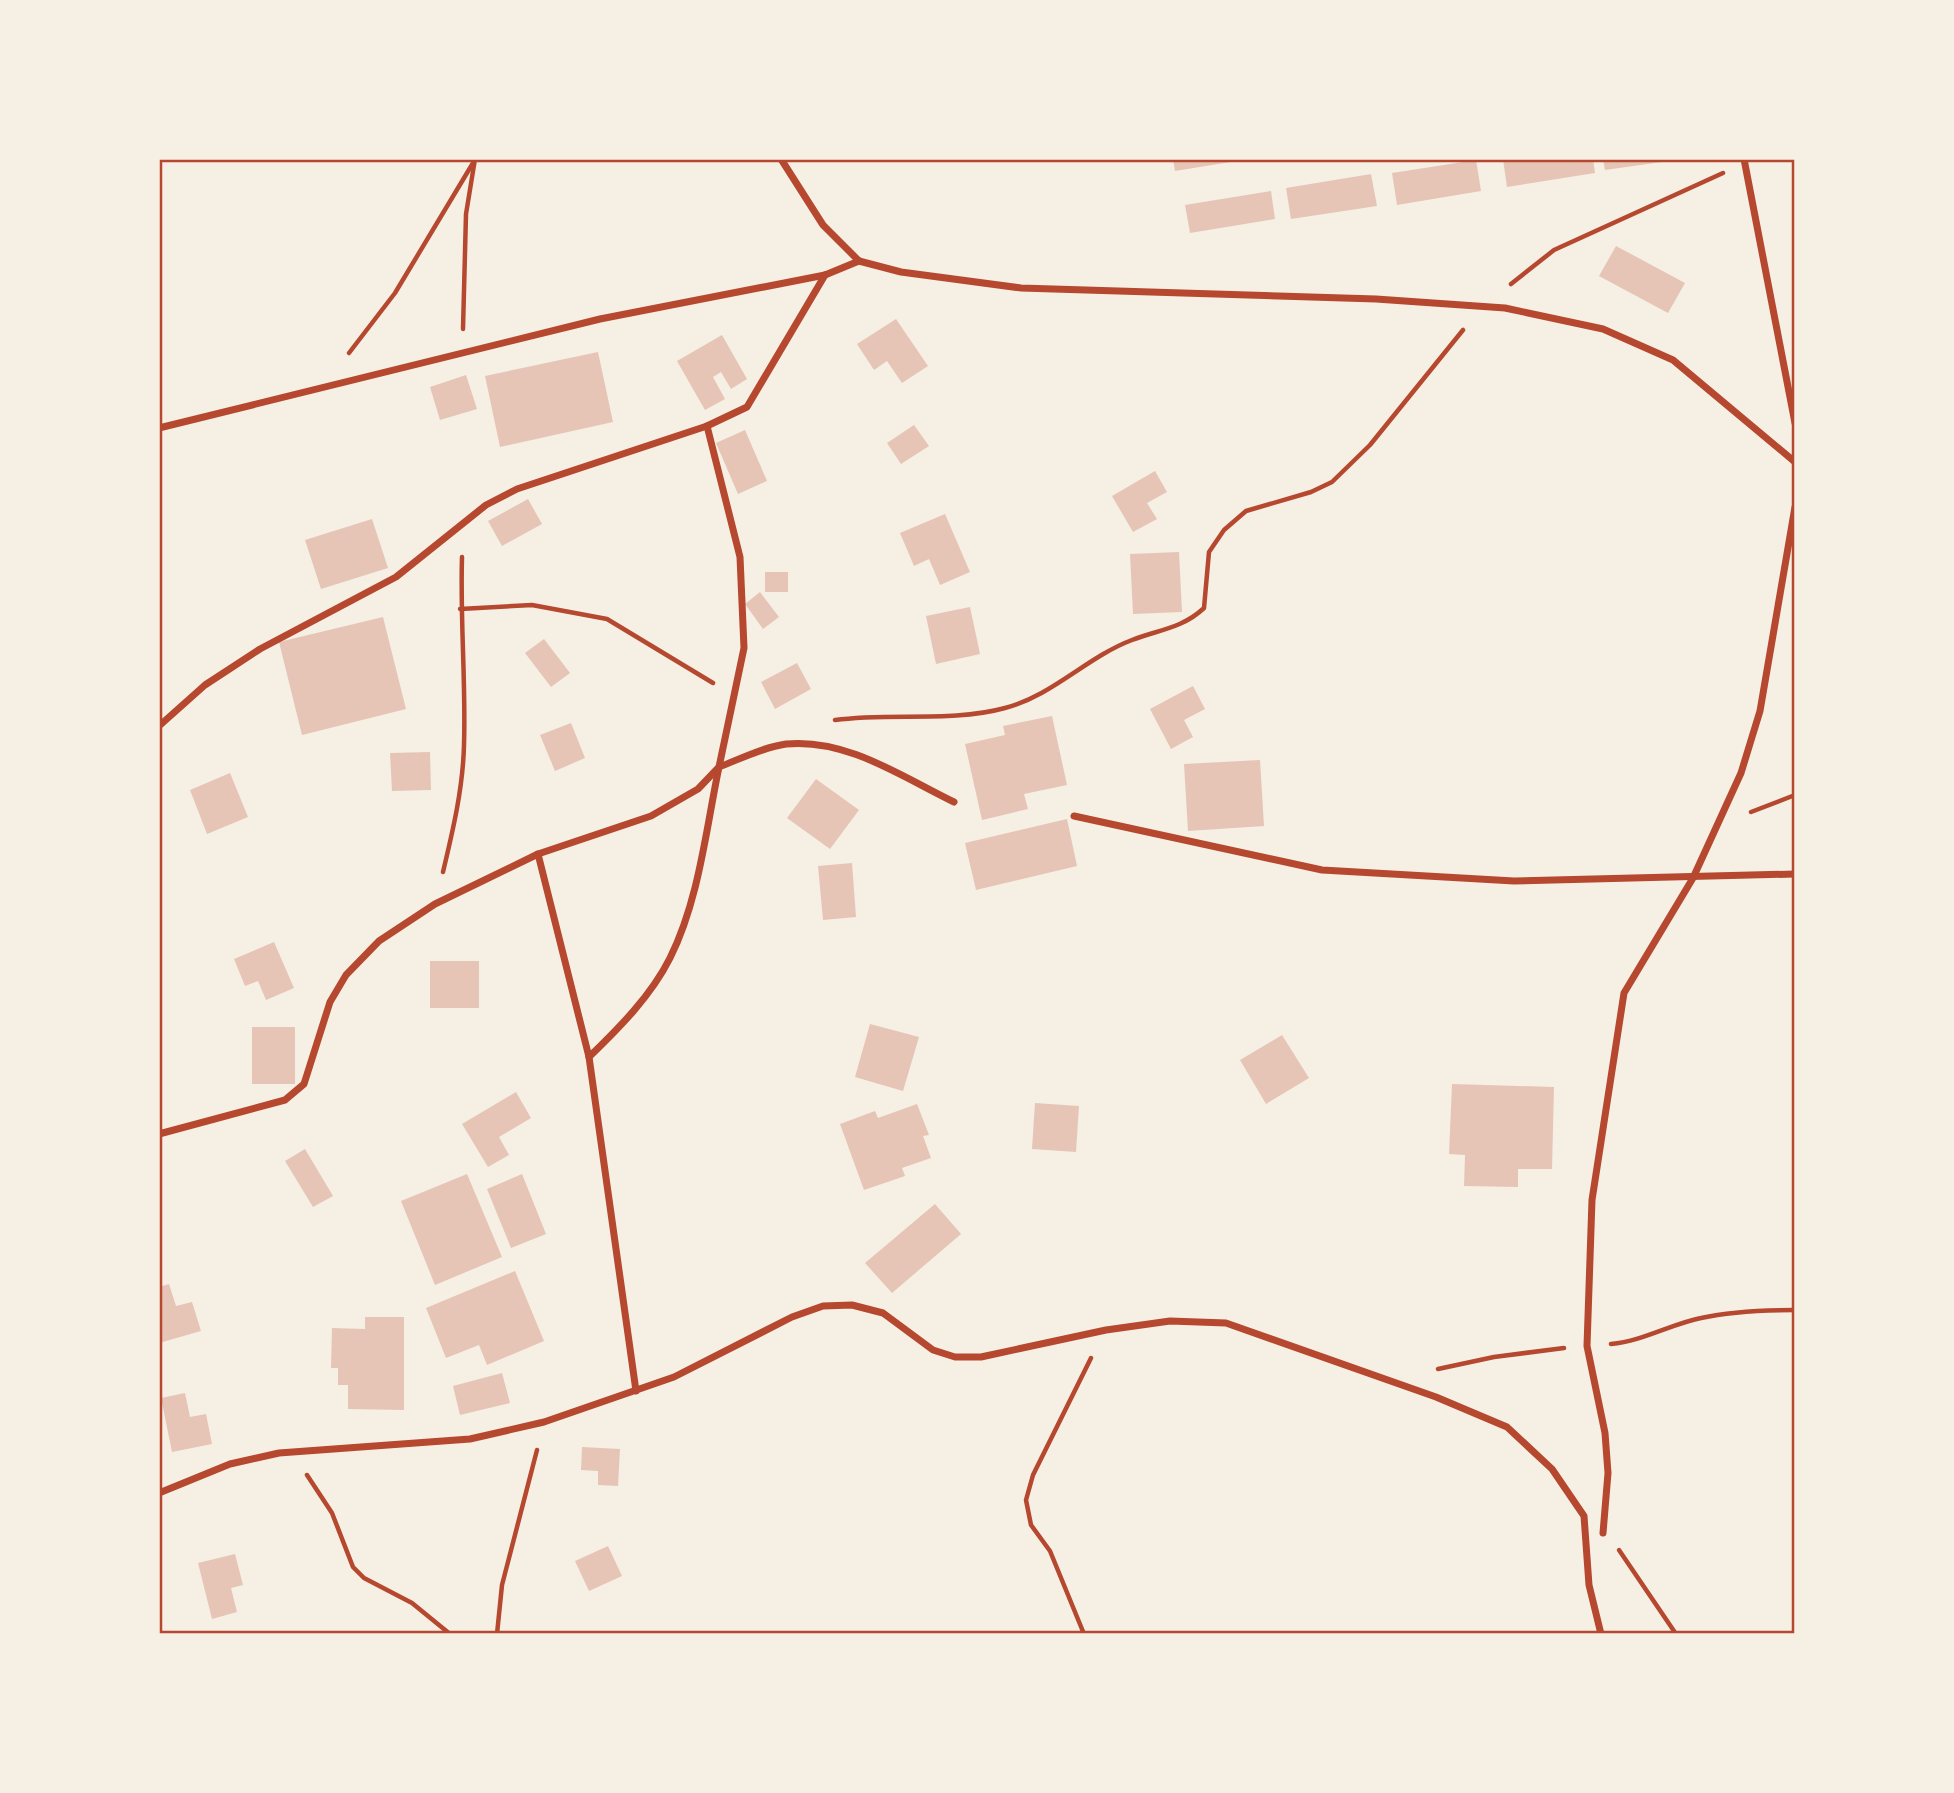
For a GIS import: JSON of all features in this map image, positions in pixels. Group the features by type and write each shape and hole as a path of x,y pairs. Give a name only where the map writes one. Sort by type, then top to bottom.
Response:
{"street":[{"path":"781,159 823,225 859,261 901,272 1021,288 1166,295 1376,299 1482,306 1505,308 1603,329 1673,360 1795,462"},
{"path":"1744,159 1795,423"},
{"path":"159,428 600,319 825,275 859,261"},
{"path":"159,726 205,685 260,649 396,577 486,505 517,489 707,426 747,407 825,275"},
{"path":"589,1058 629,1017 669,961 682,932 744,648 740,556 707,426"},
{"path":"1603,1533 1608,1473 1605,1433 1587,1346 1592,1200 1624,992 1693,878 1721,823 1741,774 1760,711 1795,507"},
{"path":"159,1133 285,1100 304,1084 330,1002 345,975 379,941 435,904 538,854 651,816 698,789 719,766 785,744 816,744 841,748 954,802"},
{"path":"1074,816 1322,870 1514,881 1795,874"},
{"path":"538,854 589,1058 636,1391"},
{"path":"159,1493 230,1464 279,1453 471,1439 544,1422 674,1377 792,1317 823,1306 852,1305 883,1313 933,1350 955,1357 981,1357 1106,1330 1170,1321 1226,1323 1436,1397 1507,1427 1552,1469 1584,1516 1589,1585 1601,1634"}],"path":[{"path":"827,723 858,717 947,716 1007,708 1039,695 1088,663 1132,640 1164,632 1193,619 1204,608 1209,552 1224,530 1247,511 1311,492 1332,482 1370,445 1482,306 1554,250 1716,177 1744,159"},
{"path":"463,353 466,214 474,161"},
{"path":"347,356 395,293 474,161"},
{"path":"435,904 455,823 464,745 460,609 464,521"},
{"path":"460,609 532,605 607,619 669,654 734,698"},
{"path":"1721,823 1795,795"},
{"path":"1433,1370 1494,1357 1616,1343 1721,1314 1795,1310"},
{"path":"1084,1634 1050,1551 1031,1525 1026,1500 1033,1475 1053,1432 1106,1330"},
{"path":"497,1634 502,1585 544,1422"},
{"path":"279,1453 301,1468 314,1483 332,1513 353,1567 364,1578 412,1603 450,1634"},
{"path":"1603,1533 1612,1540 1676,1634"}],"building":[{"path":"1173,159 1237,159 1237,161 1175,171"},
{"path":"1503,159 1593,159 1595,173 1507,187"},
{"path":"1603,159 1669,159 1669,161 1605,170"},
{"path":"1476,160 1481,191 1397,205 1392,173"},
{"path":"1371,174 1377,206 1291,219 1286,188"},
{"path":"1271,191 1275,219 1190,233 1185,205"},
{"path":"1616,246 1685,283 1668,313 1599,276"},
{"path":"896,319 928,366 902,383 887,361 874,370 857,344"},
{"path":"722,335 747,379 731,389 721,372 713,377 725,399 705,410 677,361"},
{"path":"598,352 613,422 500,447 485,376"},
{"path":"466,375 477,409 440,420 430,387"},
{"path":"914,425 929,446 901,464 887,443"},
{"path":"745,430 767,481 738,494 716,443"},
{"path":"1155,471 1167,492 1147,503 1157,519 1133,532 1112,496"},
{"path":"528,499 542,524 502,546 488,521"},
{"path":"945,514 970,572 940,585 929,559 914,566 900,533"},
{"path":"372,519 388,568 321,589 305,540"},
{"path":"1179,552 1182,612 1133,614 1130,554"},
{"path":"765,572 788,572 788,592 765,592"},
{"path":"760,592 779,617 763,629 745,604"},
{"path":"970,607 980,654 936,664 926,616"},
{"path":"383,617 406,709 302,735 279,642"},
{"path":"544,639 570,673 551,687 525,653"},
{"path":"797,663 811,689 775,709 761,682"},
{"path":"1193,686 1205,709 1184,720 1193,737 1171,749 1150,709"},
{"path":"1052,716 1067,785 1024,794 1028,809 982,820 965,744 1005,735 1003,726"},
{"path":"571,723 585,758 555,771 540,735"},
{"path":"430,752 431,790 392,791 390,753"},
{"path":"1260,760 1264,826 1188,831 1184,764"},
{"path":"230,773 248,817 207,834 190,790"},
{"path":"816,779 859,810 830,849 787,818"},
{"path":"1067,819 1077,866 976,890 965,843"},
{"path":"852,863 856,917 823,920 818,866"},
{"path":"274,942 294,988 266,1000 258,981 245,986 234,959"},
{"path":"430,961 479,961 479,1008 430,1008"},
{"path":"870,1024 919,1037 903,1091 855,1077"},
{"path":"252,1027 295,1027 295,1084 252,1084"},
{"path":"1282,1035 1309,1078 1266,1104 1240,1060"},
{"path":"1452,1084 1554,1087 1552,1169 1518,1169 1518,1187 1464,1186 1465,1155 1449,1154"},
{"path":"516,1092 531,1118 499,1137 509,1155 488,1167 462,1124"},
{"path":"1035,1103 1079,1106 1076,1152 1032,1149"},
{"path":"917,1104 929,1135 923,1136 931,1158 902,1168 905,1176 864,1190 840,1124 875,1111 878,1118"},
{"path":"305,1149 333,1196 313,1207 285,1161"},
{"path":"467,1174 502,1257 435,1285 401,1201"},
{"path":"522,1174 546,1234 511,1248 487,1189"},
{"path":"935,1204 961,1234 892,1293 865,1263"},
{"path":"515,1271 544,1341 487,1365 479,1345 446,1358 426,1308"},
{"path":"169,1284 176,1306 192,1302 201,1331 159,1343 159,1287"},
{"path":"365,1317 404,1317 404,1410 348,1409 348,1385 338,1385 338,1368 331,1368 332,1328 365,1329"},
{"path":"502,1373 510,1403 460,1415 453,1386"},
{"path":"185,1393 190,1417 206,1414 212,1444 172,1452 161,1398"},
{"path":"582,1447 620,1449 618,1486 598,1485 598,1471 581,1470"},
{"path":"608,1546 622,1576 589,1591 575,1561"},
{"path":"235,1554 243,1585 231,1588 237,1612 212,1619 198,1563"}]}
